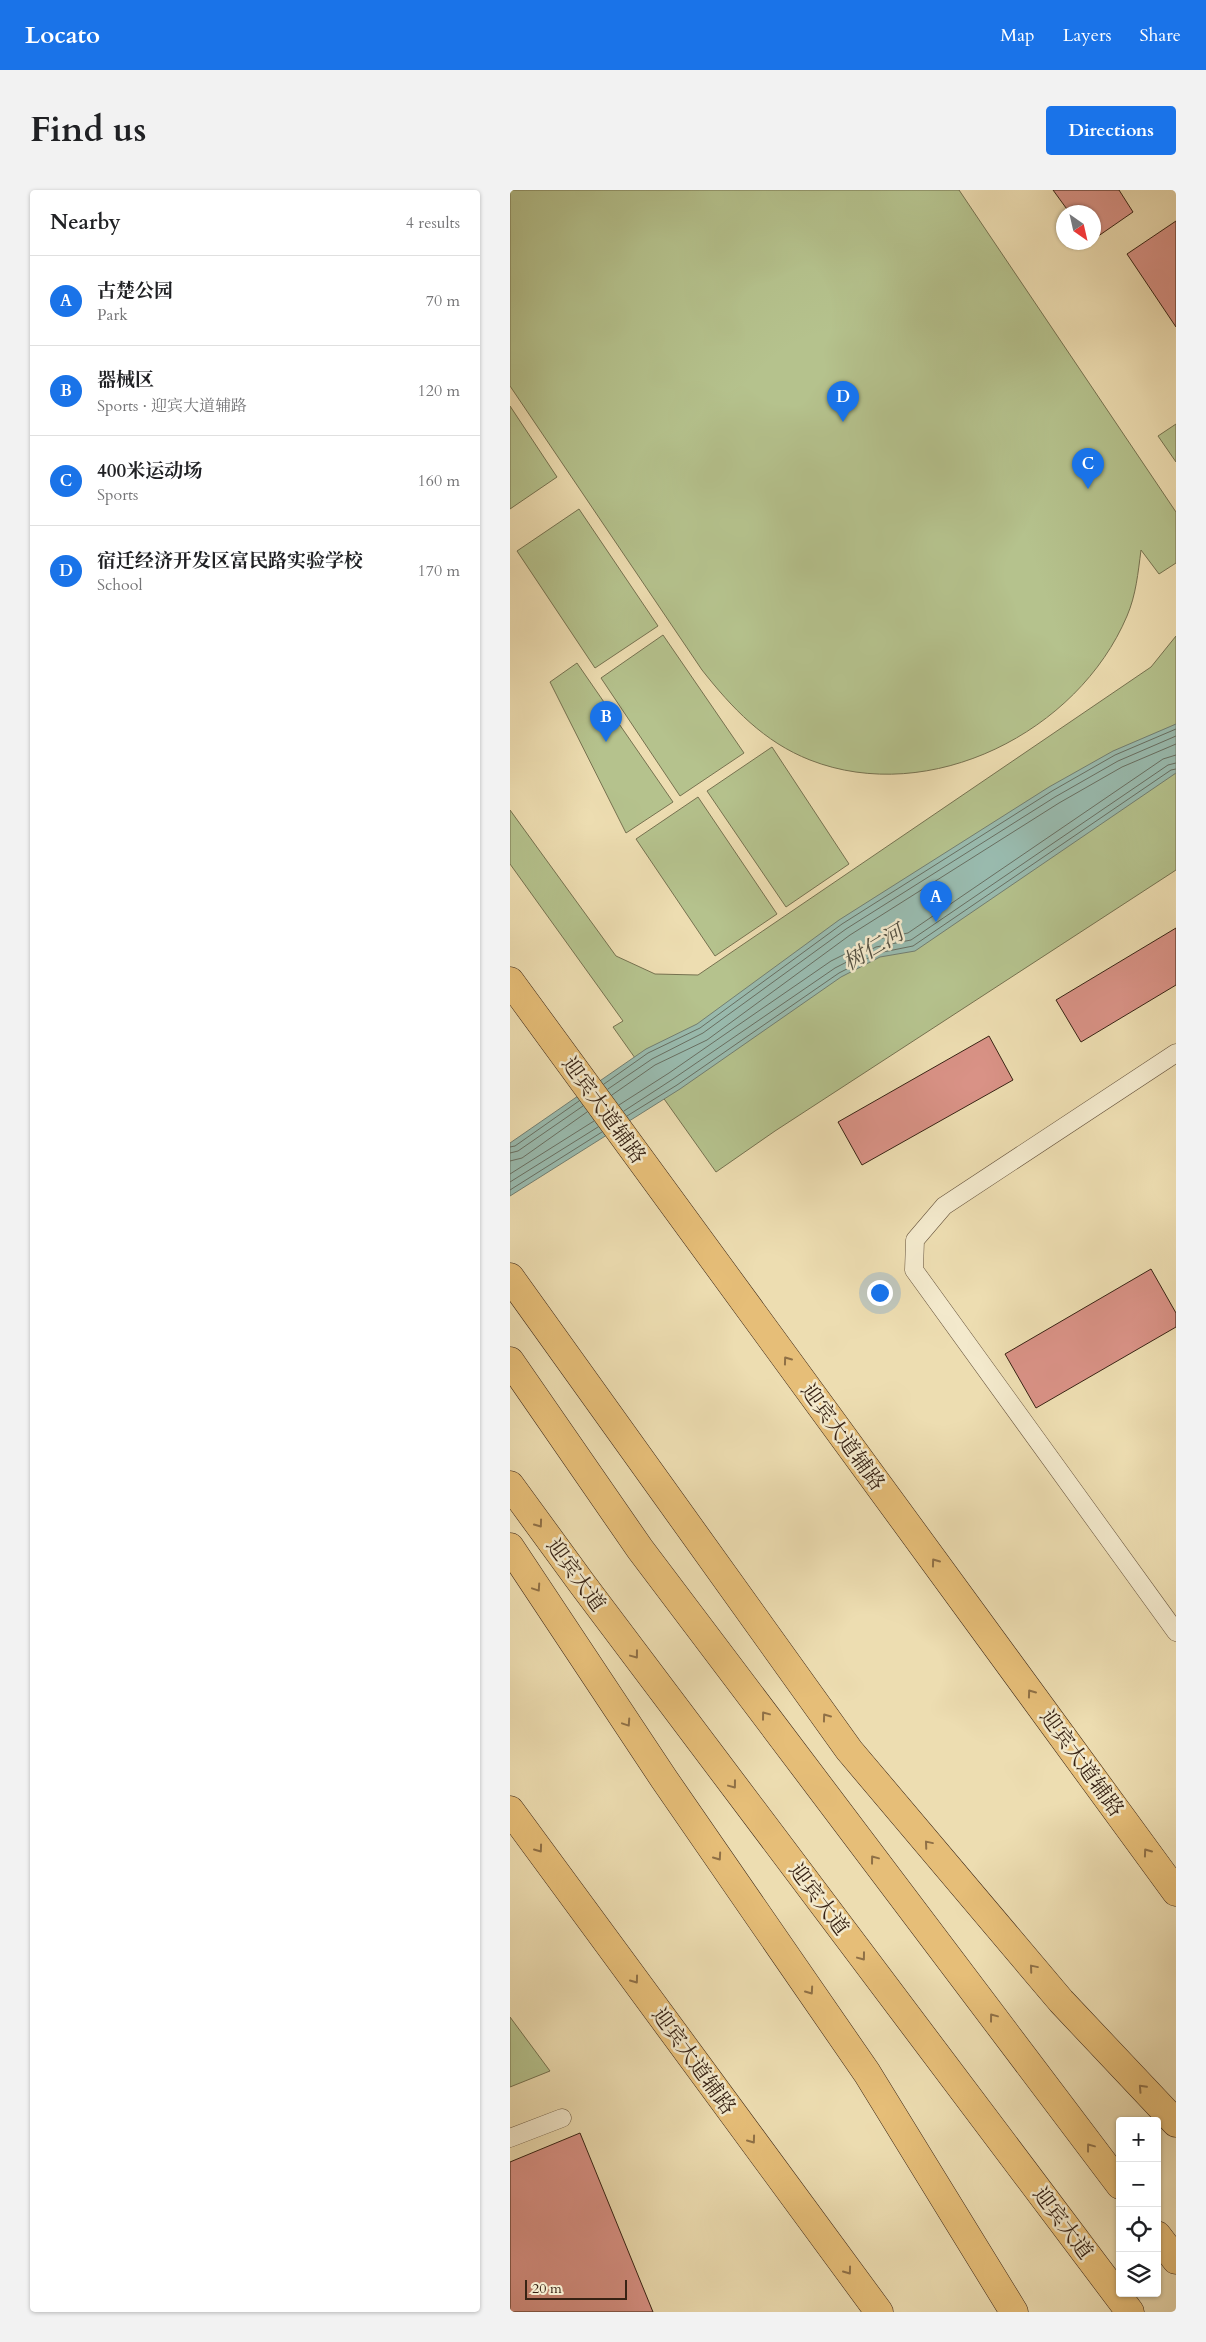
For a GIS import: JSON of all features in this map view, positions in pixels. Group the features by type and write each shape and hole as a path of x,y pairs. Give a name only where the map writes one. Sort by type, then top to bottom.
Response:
{"main road":[{"name":"迎宾大道辅路","path":"510,981 1176,1892"},
{"path":"510,1277 849,1750 1061,2001 1176,2123"},
{"path":"510,1361 640,1549 1116,2181"},
{"name":"迎宾大道","path":"510,1485 583,1586 1130,2312"},
{"path":"510,1547 664,1779 867,2073 1014,2312"},
{"name":"迎宾大道辅路","path":"510,1810 879,2312"},
{"path":"1161,2240 1176,2260"}],"lane":[{"path":"1176,1053 944,1206 915,1240 914,1270 1176,1632"},
{"path":"510,2138 562,2118"}],"green space":[{"path":"510,190 959,190 1176,512 1176,563 1159,574 1141,550 1133,600 1127,616 1104,657 1074,694 1037,725 995,749 950,766 903,774 856,772 810,760 793,753 764,734 750,722 725,698 702,670 510,386"},
{"path":"510,406 557,477 510,509"},
{"path":"1176,424 1176,462 1158,436"},
{"path":"579,509 658,626 595,668 517,551"},
{"path":"663,635 744,753 680,796 601,678"},
{"path":"1176,636 1176,870 775,1131 716,1172 613,1027 623,1021 510,864 510,810 616,956 655,974 698,975 1151,667"},
{"path":"577,663 673,802 626,833 550,682"},
{"path":"772,747 849,864 786,907 707,791"},
{"path":"698,797 777,914 715,956 636,839"},
{"path":"510,2017 550,2071 510,2087"}],"water":[{"name":"树仁河","path":"1176,724 1176,773 915,951 880,957 841,977 680,1089 510,1196 510,1143 646,1049 697,1024 839,920 1049,787 1113,751"}],"building":[{"path":"1053,190 1119,190 1133,212 1101,234 1101,205 1064,205"},
{"path":"1176,221 1176,327 1127,254"},
{"path":"1176,928 1176,985 1081,1042 1056,1000"},
{"path":"989,1036 1013,1080 862,1165 838,1122"},
{"path":"1151,1269 1176,1313 1176,1327 1036,1408 1005,1354"},
{"path":"580,2133 653,2312 510,2312 510,2162"}],"place":[{"name":"宿迁经济开发区富民路实验学校","path":"843,422"},
{"name":"400米运动场","path":"1088,489"},
{"name":"器械区","path":"606,742"},
{"name":"古楚公园","path":"936,922"}]}
